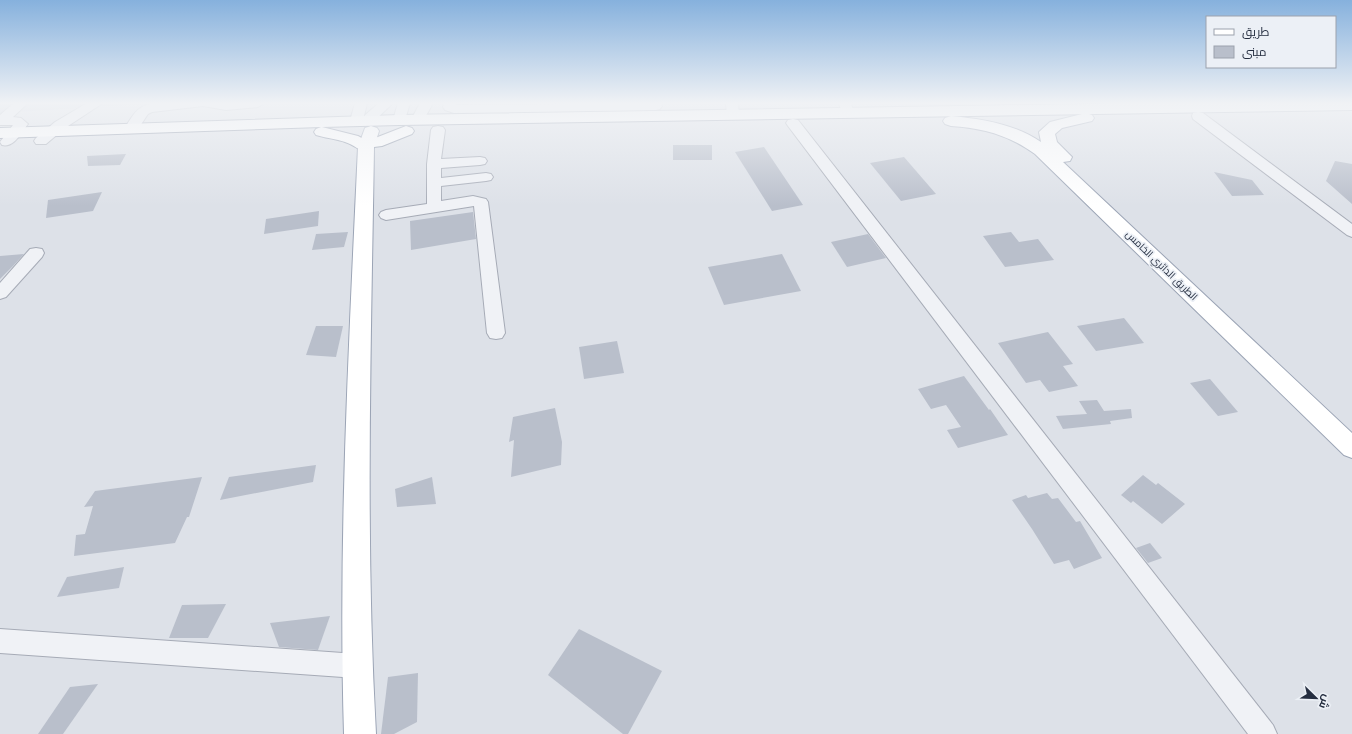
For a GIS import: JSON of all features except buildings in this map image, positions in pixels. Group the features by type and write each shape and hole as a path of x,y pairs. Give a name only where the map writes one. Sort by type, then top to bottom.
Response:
{"main road":[{"path":"6,138 24,137"},
{"path":"345,137 352,139 359,137"},
{"path":"360,734 357,666 356,480 369,137"},
{"name":"الطريق الدائري الخامس","path":"1020,137 1041,150 1352,448"},
{"name":"الطريق الدائري الخامس","path":"1047,137 1048,142 1352,431"}],"street":[{"path":"434,207 433,184 437,137"},
{"path":"804,137 1264,734"},
{"path":"1226,137 1352,232"},
{"path":"434,164 480,161"},
{"path":"433,184 486,177"},
{"path":"386,215 473,200 482,204 496,333"},
{"path":"0,293 36,253"},
{"path":"0,641 357,666"}]}
